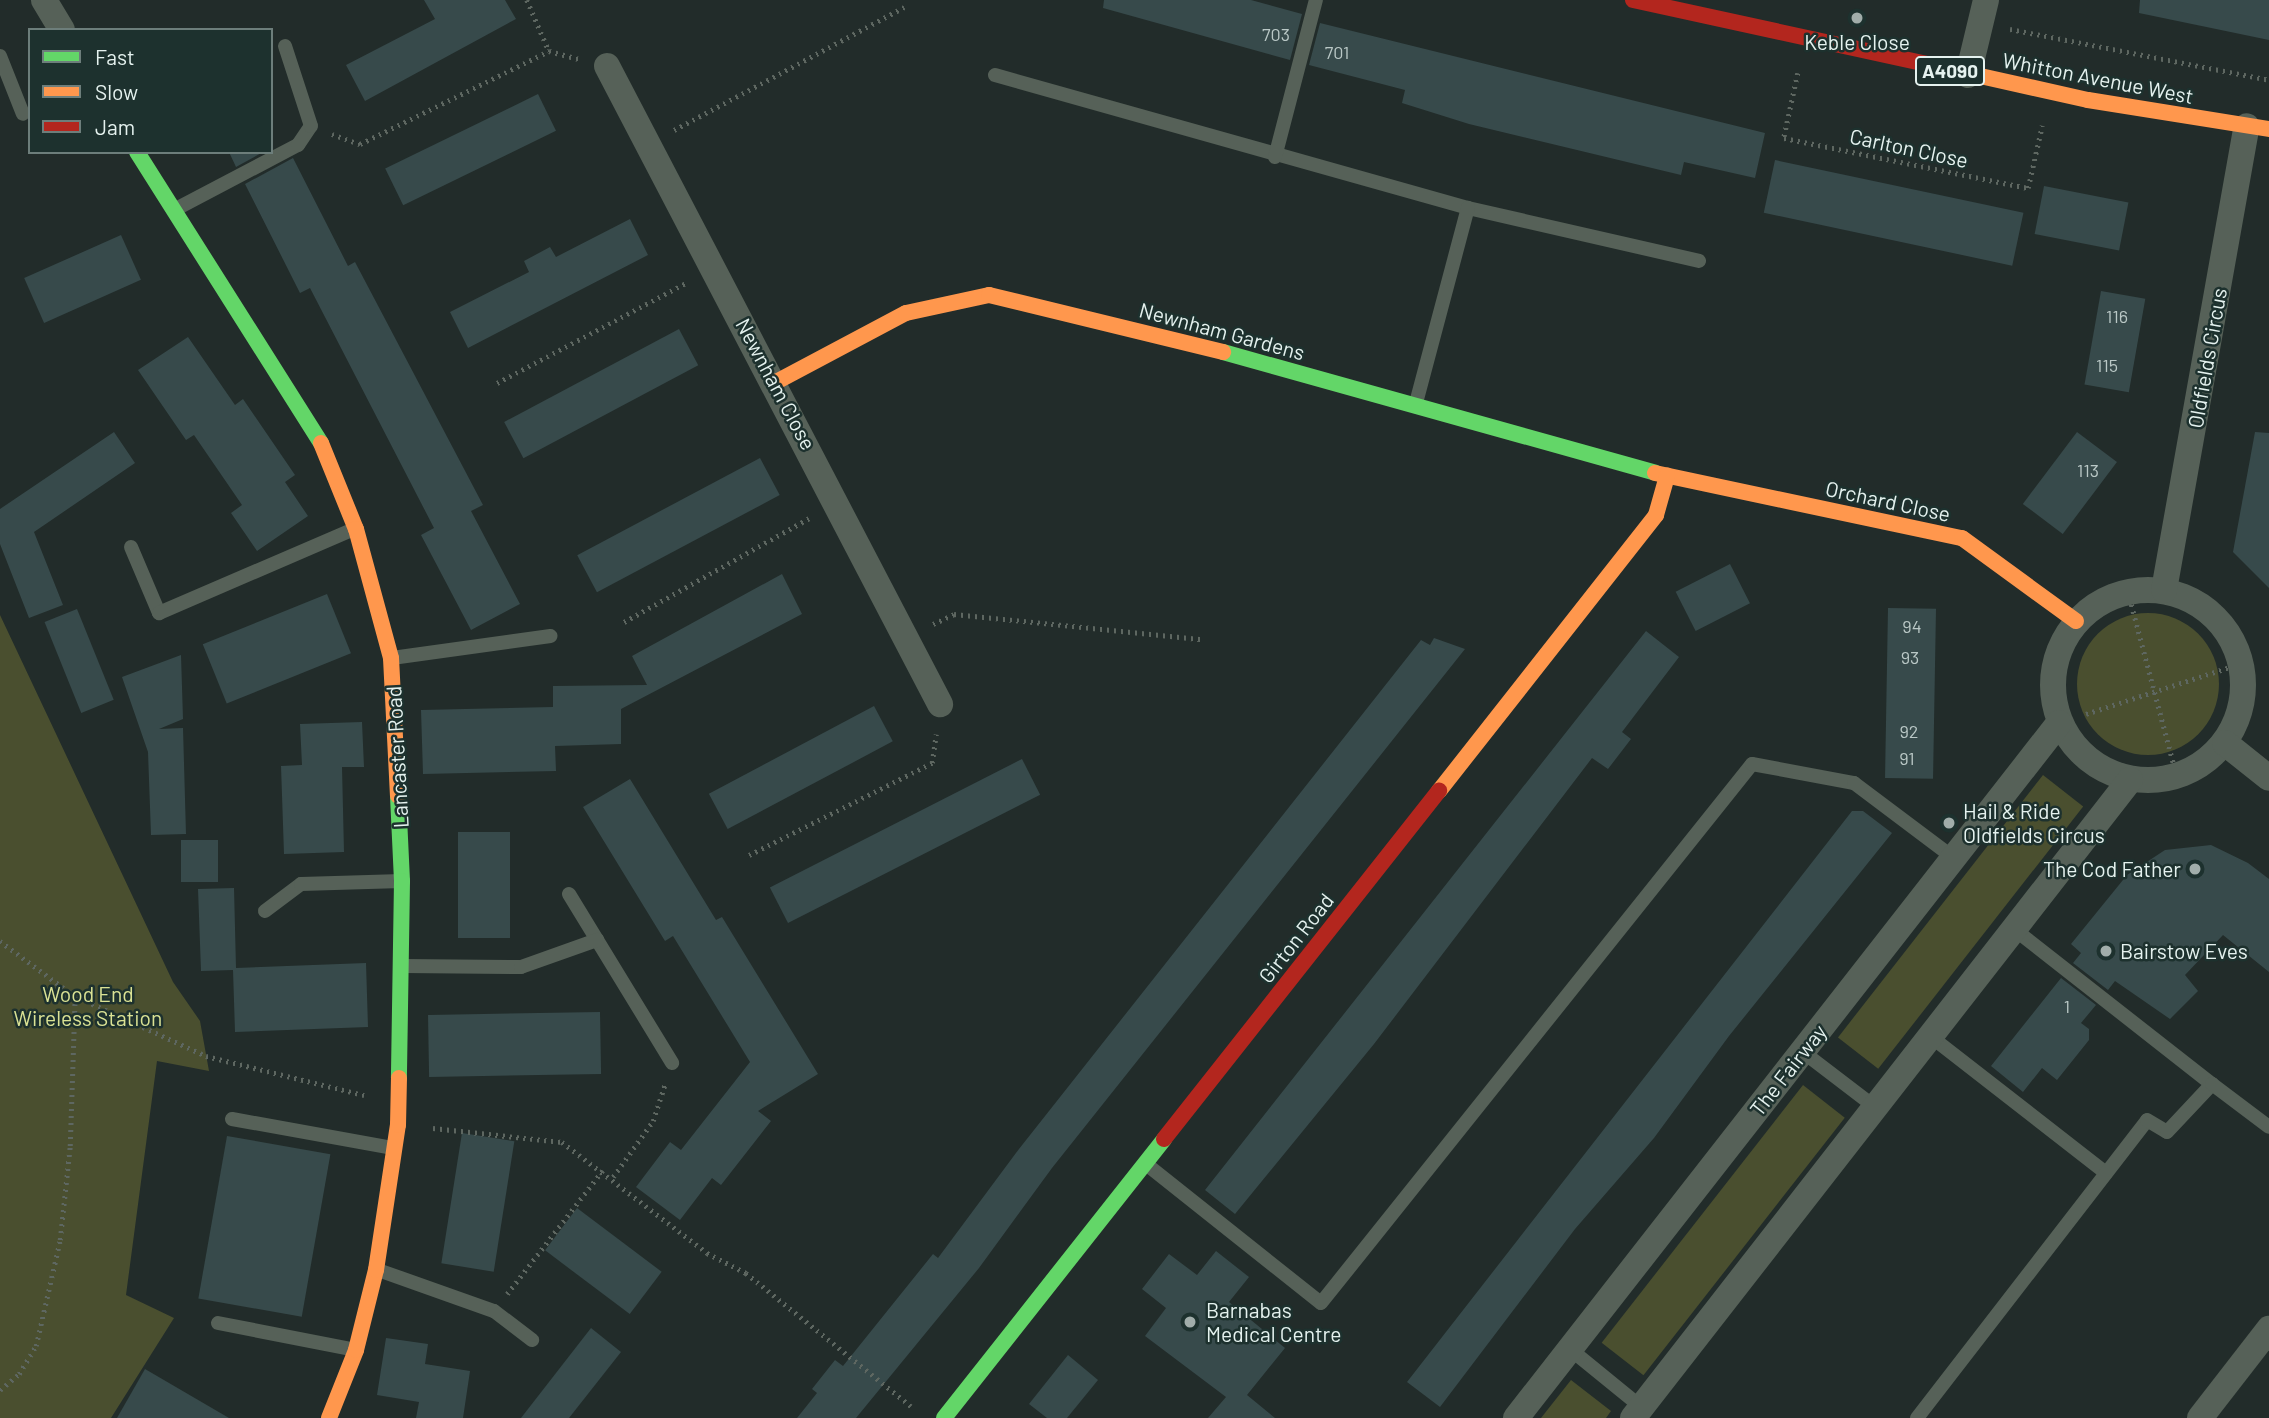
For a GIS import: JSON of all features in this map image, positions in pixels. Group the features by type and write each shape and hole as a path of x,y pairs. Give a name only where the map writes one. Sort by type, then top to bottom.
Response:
{"street":[{"path":"44,0 61,28"},
{"name":"Whitton Avenue West","path":"1633,0 1804,41 1969,75 2258,128"},
{"path":"1969,75 1984,12"},
{"name":"Newnham Close","path":"607,66 776,382 940,704"},
{"name":"Oldfields Circus","path":"2164,590 2258,128"},
{"name":"Lancaster Road","path":"138,154 301,405 356,528 391,658 402,881 399,1103 395,1148 376,1270 356,1350 329,1418"},
{"name":"Newnham Gardens","path":"776,382 906,313 989,295 1134,327 1667,476"},
{"name":"Orchard Close","path":"1667,476 1962,538 2076,621"},
{"name":"Girton Road","path":"944,1418 1656,514 1667,476"},
{"path":"2128,590 2164,590 2206,607 2221,622 2242,663 2241,713 2225,743 2203,765 2177,776 2130,779 2107,772 2080,753 2059,723 2052,675 2060,645 2076,621 2094,604 2128,590"},
{"name":"The Fairway","path":"1516,1418 2059,723"},
{"path":"2225,743 2269,778"},
{"path":"1637,1412 2130,779"},
{"path":"2200,1418 2269,1329"}],"lane":[{"path":"1275,157 1316,0"},
{"path":"173,210 298,145 311,126 285,46"},
{"path":"0,56 23,114"},
{"path":"996,75 1275,157 1468,208 1699,261"},
{"path":"1415,406 1468,208"},
{"path":"131,547 159,613 356,528"},
{"path":"391,658 550,636"},
{"path":"1145,1163 1321,1303 1752,764 1854,783 1954,858"},
{"path":"265,911 301,884 402,881"},
{"path":"569,894 672,1062"},
{"path":"2014,929 2269,1127"},
{"path":"401,966 521,967 597,940"},
{"path":"1930,1036 2106,1173"},
{"path":"1803,1052 1875,1107"},
{"path":"1917,1418 2147,1120 2167,1132 2212,1084"},
{"path":"232,1119 395,1148"},
{"path":"376,1270 494,1311 532,1340"},
{"path":"218,1323 356,1350"},
{"path":"1570,1349 1637,1412"}],"path":[{"path":"527,0 549,51"},
{"path":"648,144 904,7"},
{"path":"1984,12 2269,80"},
{"name":"Carlton Close","path":"1804,41 1784,138 1825,147 2028,188 2050,91"},
{"path":"311,126 360,144 549,51 607,66"},
{"path":"497,383 714,268"},
{"path":"624,622 837,502"},
{"path":"2128,590 2177,776"},
{"path":"906,636 954,614 1202,639"},
{"path":"2059,723 2242,663"},
{"path":"749,855 932,763 940,704"},
{"path":"0,941 75,996 206,1056 399,1103"},
{"path":"0,1390 19,1374 36,1346 60,1240 70,1146 75,996"},
{"path":"613,1177 653,1121 672,1062"},
{"path":"450,1130 562,1142 613,1177 707,1253 747,1273 915,1409"},
{"path":"494,1311 603,1170"}],"green space":[{"path":"2148,613 2175,618 2198,634 2214,657 2219,684 2214,711 2198,734 2175,750 2148,755 2121,750 2098,734 2082,711 2077,684 2082,657 2098,634 2121,618"},
{"name":"Wood End Wireless Station","path":"0,615 173,982 200,1021 209,1071 157,1061 126,1295 174,1318 111,1418 0,1418"},
{"path":"2043,775 2083,806 1878,1069 1838,1037"},
{"path":"1803,1085 1845,1118 1643,1375 1602,1343"},
{"path":"1571,1380 1611,1411 1606,1418 1541,1418"}],"building":[{"path":"424,0 505,0 516,19 365,101 346,65 435,19"},
{"path":"1104,0 1251,0 1302,14 1290,60 1103,8"},
{"path":"2140,0 2269,0 2269,40 2139,13"},
{"path":"1320,23 1765,133 1755,178 1684,162 1681,175 1469,124 1402,103 1405,90 1309,65"},
{"path":"538,94 556,131 403,205 385,169"},
{"path":"230,154 259,154 236,167"},
{"path":"293,158 348,266 355,262 483,505 471,511 520,604 471,630 421,535 434,528 310,288 300,293 245,184"},
{"path":"1775,160 2023,213 2012,266 1764,213"},
{"path":"2044,186 2128,202 2119,251 2035,234"},
{"path":"630,219 648,255 468,348 450,312 529,272 524,261 550,247 556,257"},
{"path":"121,235 141,280 44,323 24,278"},
{"path":"2101,291 2145,299 2129,392 2085,385"},
{"path":"679,329 698,365 523,458 504,422"},
{"path":"188,337 235,405 243,399 295,475 285,482 308,516 257,551 231,513 242,505 194,435 186,440 138,370"},
{"path":"114,432 135,463 34,532 63,605 29,618 0,544 0,509"},
{"path":"2077,432 2117,462 2063,534 2023,504"},
{"path":"2255,432 2269,433 2269,588 2233,552"},
{"path":"760,458 780,495 597,592 577,555"},
{"path":"1730,564 1750,603 1696,631 1676,592"},
{"path":"782,574 802,614 621,709 621,744 555,746 556,771 423,774 421,710 553,707 553,686 647,685 632,656"},
{"path":"327,594 351,653 227,704 203,644"},
{"path":"1888,608 1936,609 1933,779 1885,778"},
{"path":"77,609 114,700 81,713 45,622"},
{"path":"1646,631 1679,657 1622,732 1631,739 1608,769 1592,758 1374,1044 1235,1214 1205,1190"},
{"path":"1434,638 1465,649 1052,1168 979,1268 856,1418 797,1418 817,1393 812,1389 835,1360 843,1366 933,1254 938,1258 1019,1149 1421,640 1430,645"},
{"path":"181,655 183,719 159,729 183,728 186,834 151,835 148,752 122,677"},
{"path":"874,706 893,741 728,829 709,794"},
{"path":"362,722 364,767 342,767 344,852 284,854 281,766 302,765 300,724"},
{"path":"1022,759 1040,795 788,923 770,887"},
{"path":"630,779 716,920 722,917 818,1074 758,1111 771,1121 721,1185 712,1178 680,1220 636,1187 670,1142 681,1150 750,1062 673,936 665,941 583,807"},
{"path":"1852,811 1863,811 1892,833 1729,1036 1654,1138 1575,1229 1440,1407 1407,1382"},
{"path":"458,832 510,832 510,938 458,938"},
{"path":"181,840 218,840 218,882 181,882"},
{"path":"2211,845 2248,863 2269,879 2269,972 2223,935 2185,975 2198,991 2170,1019 2115,981 2108,990 2073,963 2081,953 2071,944 2127,875 2165,850"},
{"path":"234,888 236,968 366,963 368,1027 235,1032 233,970 201,971 198,889"},
{"path":"2061,978 2096,1005 2081,1023 2089,1029 2089,1040 2057,1080 2042,1068 2023,1092 1991,1066"},
{"path":"600,1012 601,1074 429,1077 428,1015"},
{"path":"462,1133 514,1141 494,1272 441,1263"},
{"path":"227,1136 330,1154 302,1317 198,1298"},
{"path":"577,1208 662,1272 630,1314 545,1250"},
{"path":"1216,1251 1249,1277 1229,1302 1285,1348 1247,1395 1275,1418 1208,1418 1226,1397 1145,1336 1166,1308 1142,1289 1169,1254 1197,1275"},
{"path":"591,1328 621,1352 569,1418 521,1418"},
{"path":"386,1338 428,1344 425,1364 470,1371 463,1418 416,1418 419,1402 377,1395"},
{"path":"1068,1355 1098,1380 1067,1418 1047,1418 1029,1404"},
{"path":"145,1369 229,1418 117,1418"}],"traffic: fast":[{"path":"138,154 321,443"},
{"path":"1223,352 1655,473"},
{"path":"398,796 402,881 399,1078"},
{"path":"944,1418 1164,1139"}],"traffic: slow":[{"path":"1958,71 2088,100 2269,129"},
{"path":"776,382 906,313 989,295 1223,352"},
{"path":"321,443 356,529 391,658 398,796"},
{"path":"1655,473 1962,538 2076,621"},
{"path":"1439,791 1656,515 1667,476"},
{"path":"329,1418 356,1350 376,1270 398,1125 399,1078"}],"traffic: jam":[{"path":"1633,0 1958,71"},
{"path":"1164,1139 1439,791"}],"place":[{"name":"Keble Close","path":"1857,18"},
{"name":"Hail & Ride Oldfields Circus","path":"1949,823"},
{"name":"The Cod Father","path":"2195,869"},
{"name":"Bairstow Eves","path":"2106,951"},
{"name":"Barnabas Medical Centre","path":"1190,1322"}]}
